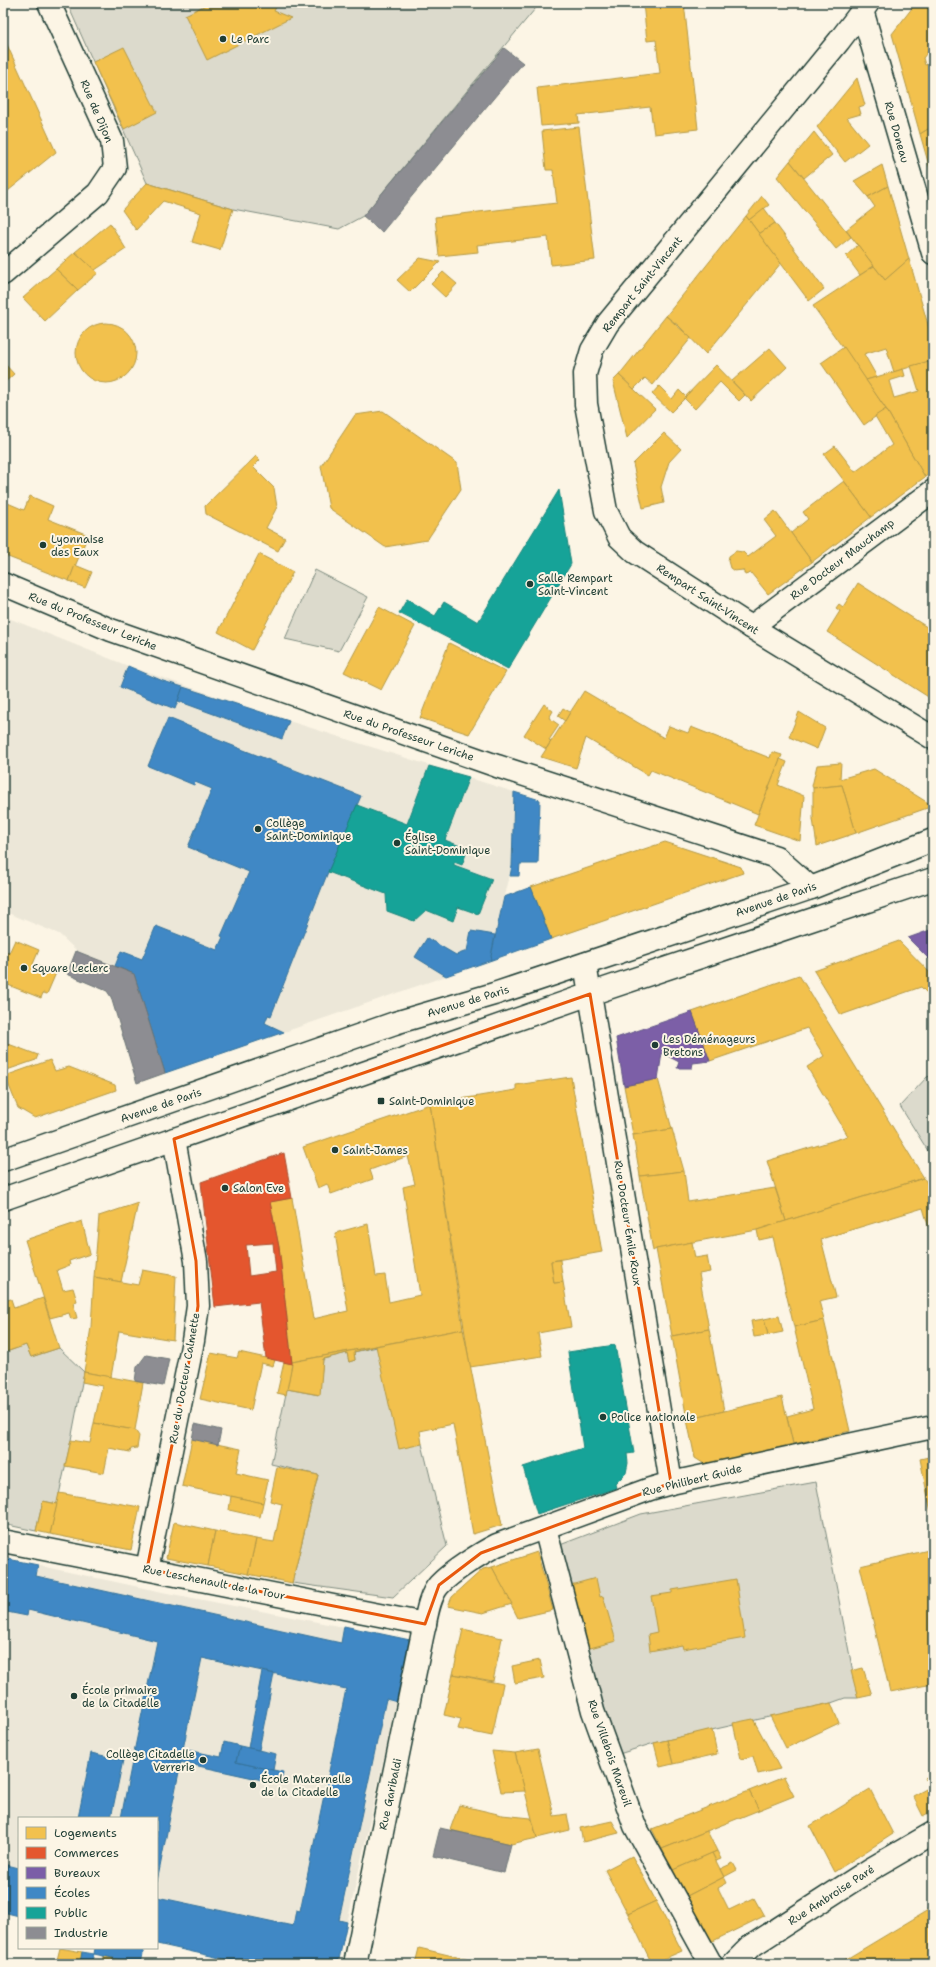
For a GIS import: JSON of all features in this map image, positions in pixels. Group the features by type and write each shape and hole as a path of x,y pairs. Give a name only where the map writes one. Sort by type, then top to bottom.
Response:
{"street":[{"name":"Rue de Dijon","path":"3,274 98,193 115,168 112,140 49,3"},
{"name":"Rue Doneau","path":"865,6 933,253"},
{"name":"Rempart Saint-Vincent","path":"865,6 840,41 608,322 592,350 585,374 586,404 606,511 619,537 634,552 751,627 933,738"},
{"name":"Rue Docteur Mauchamp","path":"751,627 933,491"},
{"name":"Rue du Professeur Leriche","path":"3,584 133,638 497,766 776,857 811,888"},
{"name":"Avenue de Paris","path":"3,1160 395,1023 585,964 811,888 933,840"},
{"path":"3,1199 590,994 933,879"},
{"name":"Rue Docteur Émile Roux","path":"585,964 671,1483"},
{"name":"Rue du Docteur Calmette","path":"147,1569 193,1341 198,1306 196,1261 174,1139"},
{"name":"Rue Philibert Guide","path":"425,1624 432,1597 439,1585 481,1553 497,1545 650,1489 671,1483 933,1427"},
{"name":"Rue Villebois Mareuil","path":"545,1528 593,1711 635,1826 711,1964"},
{"name":"Rue Leschenault de la Tour","path":"3,1541 425,1624"},
{"name":"Rue Garibaldi","path":"355,1964 425,1624"},
{"name":"Rue Ambroise Paré","path":"733,1964 750,1947 871,1869 933,1833"}],"highlighted area":[{"path":"590,994 671,1483 481,1553 439,1585 425,1624 147,1569 193,1341 198,1306 196,1261 174,1139"}],"shaded area":[{"path":"67,3 540,3 363,216 339,229 233,209 147,183"},
{"path":"315,570 368,597 339,651 285,639"},
{"name":"Collège Saint-Dominique","path":"3,616 128,666 289,721 514,792 512,866 491,956 446,976 137,1083 111,997 107,991 67,974 76,950 59,934 3,911"},
{"path":"933,1075 933,1159 900,1106 927,1077"},
{"path":"26,1345 31,1357 59,1348 84,1372 57,1504 43,1501 36,1531 3,1524 3,1366 7,1365 3,1353"},
{"path":"377,1347 422,1444 447,1546 393,1597 292,1583 318,1475 271,1464 287,1389 319,1395 323,1359 347,1353 349,1362 355,1360 354,1352"},
{"path":"816,1482 858,1698 845,1698 831,1703 654,1743 619,1754 583,1650 560,1545 641,1514"},
{"name":"École Maternelle de la Citadelle","path":"3,1558 167,1593 410,1640 338,1964 247,1964 158,1944 158,1817 18,1817 18,1916 3,1912"}],"building: Logements":[{"name":"Le Parc","path":"210,3 278,3 274,11 291,18 207,60 185,15"},
{"path":"643,3 684,3 698,129 654,134 650,107 578,115 579,123 541,126 537,88 660,73 656,40 647,41"},
{"path":"916,3 929,3 933,10 933,45 923,58 925,65 932,63 933,65 933,126 920,134 892,34"},
{"path":"3,36 56,152 3,195"},
{"path":"124,47 157,112 124,129 93,62"},
{"path":"857,78 865,105 859,107 861,114 847,118 868,144 845,162 817,127"},
{"path":"933,126 933,176 932,176 920,134"},
{"path":"579,127 595,260 551,265 548,237 477,245 478,252 439,256 435,217 557,203 553,170 546,170 542,131"},
{"path":"814,132 832,155 804,178 790,161"},
{"path":"790,161 851,237 836,249 777,177"},
{"path":"882,165 888,186 868,197 854,181"},
{"path":"147,183 233,209 220,250 192,242 201,213 163,201 136,230 122,210"},
{"path":"888,186 909,259 885,280 846,230 875,207 868,197"},
{"path":"762,196 769,205 749,220 746,216"},
{"path":"764,208 775,223 759,234 749,220"},
{"path":"746,216 781,263 706,354 679,326 666,316"},
{"path":"110,223 126,249 95,270 75,252"},
{"path":"775,223 824,289 809,301 759,234"},
{"path":"858,245 874,266 860,275 846,256"},
{"path":"75,252 98,273 78,290 56,269"},
{"path":"420,258 440,262 410,292 397,280"},
{"path":"909,259 933,342 933,360 894,372 886,347 864,354 877,377 866,380 813,306 874,266 885,280"},
{"path":"56,269 78,290 45,321 23,298"},
{"path":"443,272 457,284 445,297 431,284"},
{"path":"666,316 691,338 653,385 645,378 634,389 619,375"},
{"path":"106,323 122,328 127,332 131,337 136,353 131,369 127,374 122,378 106,383 90,378 85,374 81,369 76,353 81,337 85,332 90,328"},
{"path":"844,347 886,409 864,425 821,363"},
{"path":"770,348 787,367 751,401 732,381"},
{"path":"933,360 933,471 925,477 886,409 866,380 903,369 905,376 889,381 894,398 919,391 911,366"},
{"path":"3,362 14,374 3,384"},
{"path":"716,365 745,395 739,401 720,382 695,409 684,398"},
{"path":"619,375 655,409 627,438 613,381"},
{"path":"659,386 672,399 679,390 686,397 671,412 652,394"},
{"path":"886,409 925,477 871,517 824,454 835,446 855,472 892,445 875,416"},
{"path":"383,411 457,463 461,489 427,540 385,547 329,508 321,466 355,415"},
{"path":"664,433 681,449 669,462 661,487 664,503 643,508 633,464"},
{"path":"256,456 260,460 253,467 274,488 277,507 266,528 285,538 278,551 206,514 205,506"},
{"path":"844,481 871,517 812,562 791,533 808,519 803,512"},
{"name":"Lyonnaise des Eaux","path":"30,496 53,506 48,519 88,535 69,581 3,555 3,501 24,510"},
{"path":"775,511 812,562 768,594 751,573 745,575 743,570 734,571 730,568 728,561 729,556 736,551 743,552 748,557 776,536 764,520"},
{"path":"259,554 293,572 252,650 218,632"},
{"path":"75,565 92,572 85,588 69,581"},
{"path":"858,583 933,631 933,700 827,632 840,611 836,608 839,604 843,607"},
{"path":"379,607 415,626 381,690 344,672"},
{"path":"449,643 506,672 469,734 420,718"},
{"path":"584,691 664,738 669,726 688,733 691,727 770,758 772,752 782,755 758,814 651,770 648,775 586,738 576,768 541,757"},
{"path":"544,704 553,711 549,718 559,725 549,740 551,741 546,749 524,735"},
{"path":"563,708 570,712 565,721 558,716"},
{"path":"799,712 825,728 817,749 789,737"},
{"path":"780,759 787,762 778,785 804,796 800,841 754,825"},
{"path":"841,763 840,779 874,769 933,806 856,833 842,785 813,788 812,786 817,765"},
{"path":"842,785 856,833 817,846 813,819 813,788"},
{"path":"665,842 741,867 743,873 551,939 531,887"},
{"name":"Square Leclerc","path":"15,940 39,950 33,964 56,973 47,994 43,993 41,998 3,983 3,951 9,953"},
{"path":"899,941 933,976 933,999 921,987 841,1015 814,971"},
{"path":"799,975 924,1178 786,1221 767,1161 848,1136 807,1067 824,1056 807,1028 710,1061 692,1012"},
{"path":"3,1042 38,1055 36,1060 4,1071"},
{"path":"50,1060 55,1071 69,1067 115,1085 116,1090 35,1118 18,1108 5,1076"},
{"path":"571,1077 602,1252 551,1261 554,1283 563,1282 571,1327 538,1333 542,1356 470,1367 430,1104 516,1090 516,1085"},
{"path":"658,1079 672,1129 633,1135 624,1086"},
{"path":"430,1104 463,1329 292,1362 279,1247 270,1202 292,1198 313,1319 348,1311 335,1233 368,1224 376,1276 385,1275 389,1302 420,1295 403,1187 415,1184 408,1156 370,1170 373,1179 331,1194 327,1184 318,1188 303,1147"},
{"path":"672,1129 684,1171 640,1176 633,1135"},
{"path":"684,1171 688,1202 775,1188 786,1221 757,1230 656,1249 653,1251 640,1176"},
{"path":"924,1178 933,1194 933,1242 923,1208 821,1239 836,1297 819,1301 824,1320 794,1327 773,1237 759,1240 757,1230"},
{"path":"138,1203 121,1282 94,1277 99,1216"},
{"path":"82,1221 90,1254 69,1261 70,1265 57,1270 63,1290 73,1288 77,1301 73,1303 77,1318 71,1319 69,1313 50,1318 25,1240"},
{"path":"692,1242 695,1258 707,1256 710,1272 699,1274 709,1329 672,1336 656,1249"},
{"path":"560,1260 563,1282 554,1283 551,1261"},
{"path":"142,1270 176,1276 173,1340 119,1331 111,1377 84,1372 91,1327 94,1277 138,1285"},
{"path":"43,1298 59,1348 31,1357 26,1345 3,1353 3,1301 11,1299 14,1308"},
{"path":"779,1316 783,1332 768,1335 764,1319"},
{"path":"764,1319 768,1335 754,1337 751,1321"},
{"path":"824,1320 850,1431 793,1444 787,1416 813,1409 794,1327"},
{"path":"463,1329 502,1525 473,1534 453,1424 420,1431 422,1444 399,1449 376,1346"},
{"path":"709,1329 724,1411 687,1420 672,1336"},
{"path":"376,1346 354,1352 355,1360 349,1362 347,1353 323,1359 320,1395 287,1389 292,1362"},
{"path":"239,1352 275,1360 273,1366 261,1363 251,1410 200,1399 211,1353 237,1358"},
{"path":"3,1353 7,1365 3,1366"},
{"path":"284,1362 292,1364 286,1395 277,1393"},
{"path":"84,1372 143,1383 135,1430 94,1423 102,1386 82,1382"},
{"path":"782,1397 793,1444 706,1465 695,1458 687,1420"},
{"path":"94,1423 135,1430 139,1436 137,1448 131,1449 130,1452 109,1448 104,1473 65,1466 71,1440 90,1443"},
{"path":"192,1439 241,1449 236,1473 268,1480 263,1503 182,1486"},
{"path":"933,1456 933,1517 932,1517 920,1459"},
{"path":"277,1467 318,1475 292,1583 248,1574 256,1539 274,1542 282,1504 270,1501"},
{"path":"59,1493 140,1507 131,1550 50,1534"},
{"path":"231,1496 263,1503 260,1517 229,1510"},
{"path":"43,1501 57,1504 50,1534 36,1531"},
{"path":"174,1522 215,1531 208,1566 166,1558"},
{"path":"215,1531 256,1539 248,1574 208,1566"},
{"path":"933,1549 933,1684 890,1692 860,1566"},
{"path":"537,1552 553,1610 518,1618 492,1567"},
{"path":"492,1567 512,1604 483,1613 448,1606 452,1597 483,1569"},
{"path":"596,1578 600,1597 603,1596 616,1641 583,1650 567,1586"},
{"path":"736,1579 745,1638 683,1649 682,1645 650,1651 648,1634 657,1632 651,1596 672,1593 672,1590"},
{"path":"463,1629 502,1638 493,1681 453,1674"},
{"path":"540,1660 544,1678 515,1683 512,1666"},
{"path":"863,1668 872,1695 858,1698 851,1671"},
{"path":"453,1674 503,1684 492,1736 458,1729 461,1719 444,1715"},
{"path":"831,1703 839,1723 786,1748 770,1716"},
{"path":"753,1719 780,1769 758,1774 753,1756 741,1759 733,1723"},
{"path":"712,1729 717,1754 673,1764 667,1740"},
{"path":"667,1740 673,1764 660,1767 654,1743"},
{"path":"538,1749 554,1816 567,1814 570,1830 537,1838 515,1753"},
{"path":"492,1751 515,1753 525,1791 501,1792"},
{"path":"933,1773 933,1810 923,1816 913,1796 930,1787 925,1778"},
{"path":"784,1777 794,1796 759,1810 749,1791"},
{"path":"870,1789 893,1834 834,1872 810,1826"},
{"path":"749,1791 759,1810 662,1849 652,1829"},
{"path":"459,1805 502,1815 531,1818 537,1838 511,1844 450,1830"},
{"path":"612,1821 619,1833 583,1842 580,1828"},
{"path":"707,1831 717,1851 673,1870 662,1849"},
{"path":"717,1851 721,1859 716,1861 712,1853"},
{"path":"712,1853 724,1877 687,1896 673,1870"},
{"path":"632,1856 656,1901 628,1914 605,1870"},
{"path":"733,1863 737,1870 724,1877 720,1869"},
{"path":"724,1877 727,1883 718,1888 729,1910 754,1898 764,1916 711,1942 687,1896"},
{"path":"656,1901 682,1951 652,1964 628,1914"},
{"path":"933,1907 933,1958 922,1964 838,1964"},
{"path":"419,1948 478,1962 477,1964 415,1964"},
{"path":"60,1949 82,1952 80,1964 56,1964"},
{"path":"104,1956 137,1963 137,1964 103,1964"}],"building: Commerces":[{"path":"284,1153 292,1198 270,1202 279,1247 292,1364 266,1358 259,1302 215,1307 201,1182","holes":["273,1243 276,1272 249,1276 246,1245"]}],"building: Bureaux":[{"path":"933,929 933,963 908,938"},
{"path":"692,1012 710,1061 693,1063 692,1068 677,1068 679,1062 662,1053 658,1079 624,1086 616,1038"}],"building: Écoles":[{"path":"128,666 163,681 183,687 175,709 120,687"},
{"path":"183,687 289,721 282,739 178,701"},
{"path":"168,718 213,736 213,738 361,796 328,872 271,1016 268,1015 265,1023 284,1032 165,1073 134,974 115,966 121,951 142,959 156,926 217,950 223,937 221,936 249,872 188,847 212,789 195,782 194,785 148,766"},
{"path":"514,792 540,800 538,864 520,864 519,876 510,876 512,866"},
{"path":"531,887 551,939 492,960 491,956 504,897"},
{"path":"471,931 495,935 491,956 492,960 446,976 415,957 427,938 456,955 467,951"},
{"name":"Collège Citadelle Verrerie","path":"3,1558 38,1565 36,1576 341,1643 344,1626 410,1640 397,1702 386,1699 339,1920 347,1922 338,1964 247,1964 158,1944 158,1897 293,1926 296,1910 300,1911 346,1689 202,1658 183,1749 221,1757 224,1742 240,1746 236,1762 283,1772 281,1784 134,1752 157,1641 28,1610 27,1616 7,1612 3,1632"},
{"path":"262,1671 274,1674 259,1750 248,1748"},
{"path":"240,1746 276,1754 273,1770 236,1762"},
{"path":"134,1752 181,1762 158,1877 158,1817 121,1817"},
{"path":"91,1753 123,1760 111,1817 78,1817"},
{"path":"3,1864 18,1868 18,1916 3,1912"},
{"path":"95,1949 144,1949 141,1964 94,1954"},
{"path":"82,1952 94,1954 91,1964 80,1964"}],"building: Public":[{"name":"Salle Rempart Saint-Vincent","path":"559,490 571,564 508,669 399,613 407,599 435,616 444,602 478,622"},
{"name":"Église Saint-Dominique","path":"429,766 469,777 445,840 460,846 458,851 466,854 462,865 454,862 454,865 492,879 478,914 458,907 453,921 426,910 414,921 387,911 386,894 328,872 357,805 407,824"},
{"name":"Police nationale","path":"615,1345 634,1453 627,1454 628,1463 626,1473 615,1484 616,1488 537,1514 523,1467 583,1448 568,1352"}],"building: Industrie":[{"path":"504,48 523,63 382,232 363,216"},
{"path":"76,951 134,974 165,1073 137,1083 111,997 107,991 67,974"},
{"path":"146,1355 169,1359 163,1386 135,1381 137,1367"},
{"path":"195,1424 221,1430 218,1445 192,1439"},
{"path":"440,1828 511,1844 504,1873 433,1856"}],"place":[{"name":"Le Parc","path":"223,39"},
{"name":"Lyonnaise des Eaux","path":"43,545"},
{"name":"Salle Rempart Saint-Vincent","path":"530,584"},
{"name":"Collège Saint-Dominique","path":"258,829"},
{"name":"Église Saint-Dominique","path":"397,843"},
{"name":"Square Leclerc","path":"24,968"},
{"name":"Les Déménageurs Bretons","path":"655,1045"},
{"name":"Saint-Dominique","path":"381,1101"},
{"name":"Saint-James","path":"335,1150"},
{"name":"Salon Eve","path":"225,1188"},
{"name":"Police nationale","path":"603,1417"},
{"name":"École primaire de la Citadelle","path":"74,1696"},
{"name":"Collège Citadelle Verrerie","path":"203,1760"},
{"name":"École Maternelle de la Citadelle","path":"253,1785"}]}
